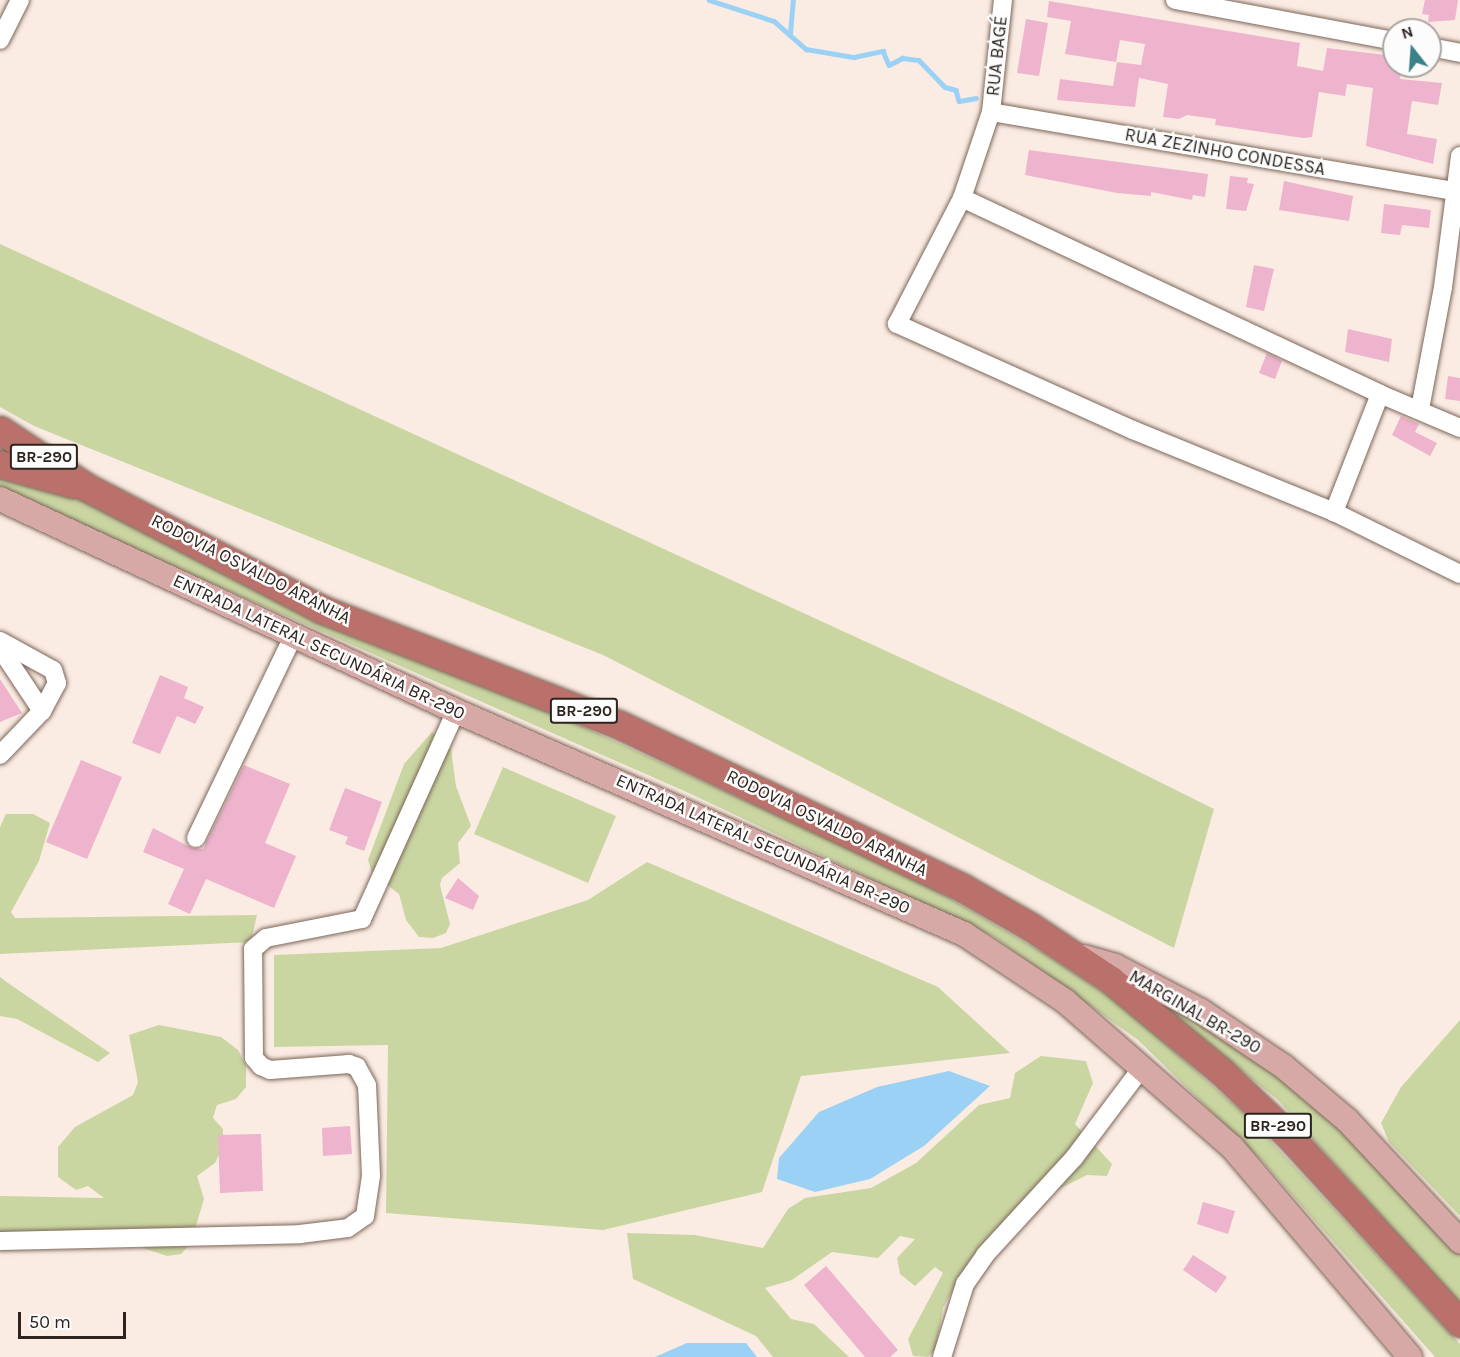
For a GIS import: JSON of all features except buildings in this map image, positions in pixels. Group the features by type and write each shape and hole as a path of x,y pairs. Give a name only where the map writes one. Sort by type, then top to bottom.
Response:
{"highway":[{"name":"RODOVIA OSVALDO ARANHA","path":"0,430 86,487 321,609 620,724 963,888 1073,954 1161,1018 1222,1072 1292,1139 1460,1323"},
{"name":"RODOVIA OSVALDO ARANHA","path":"0,464 86,487"}],"main road":[{"name":"ENTRADA LATERAL SECUNDÁRIA BR-290","path":"0,499 456,711 964,934 1065,1001 1143,1066 1232,1147 1410,1357"},
{"name":"MARGINAL BR-290","path":"1073,954 1115,966 1201,1011 1283,1066 1347,1120 1460,1241"}],"street":[{"path":"0,40 20,0"},
{"name":"RUA BAGÉ","path":"1003,0 991,112 962,198 897,324 1133,430 1334,512"},
{"path":"1175,0 1382,39"},
{"path":"1442,49 1460,53"},
{"name":"RUA ZEZINHO CONDESSA","path":"991,112 1458,191"},
{"path":"1420,409 1458,191 1460,156"},
{"path":"962,198 1380,394 1420,409 1460,428"},
{"path":"1380,394 1362,450 1334,512 1460,574"},
{"path":"196,838 293,636"},
{"path":"0,641 53,670 57,683 42,711 0,755"},
{"path":"0,648 42,711"},
{"path":"0,1241 300,1234 348,1228 365,1216 371,1176 367,1085 357,1067 349,1064 261,1066 254,1058 253,949 266,938 362,919 456,711"},
{"path":"942,1357 965,1284 984,1255 1074,1158 1143,1066"}],"green space":[{"path":"0,244 1021,713 1214,809 1174,948 603,655 34,426 0,407"},
{"path":"0,471 93,504 843,845 927,885 1045,954 1121,1004 1250,1119 1460,1344 1460,1357 1435,1357 1262,1161 1138,1040 994,937 691,794 0,490"},
{"path":"432,732 451,749 456,786 471,826 458,843 460,863 442,878 440,885 450,924 446,933 433,938 419,937 406,920 399,894 372,873 368,860 404,764"},
{"path":"503,767 616,816 588,883 474,834"},
{"path":"6,814 33,814 50,823 39,861 11,912 15,918 257,915 251,942 0,954 0,827"},
{"path":"647,862 938,987 1010,1053 801,1076 762,1192 603,1230 386,1213 388,1045 274,1047 274,955 441,948 588,900"},
{"path":"0,977 110,1053 98,1062 17,1019 0,1016"},
{"path":"1151,991 1293,1078 1460,1250 1460,1305 1278,1100 1160,1005"},
{"path":"1460,1020 1460,1216 1389,1142 1381,1123 1401,1087"},
{"path":"159,1025 221,1037 238,1050 246,1066 246,1087 236,1099 217,1105 213,1118 223,1129 223,1147 215,1163 197,1176 204,1199 191,1243 181,1254 167,1256 143,1248 136,1240 0,1236 0,1196 104,1198 88,1186 76,1190 58,1177 58,1147 75,1127 133,1095 138,1082 129,1035"},
{"path":"1041,1056 1086,1061 1093,1083 1075,1124 1112,1164 1107,1176 1087,1175 1055,1191 961,1275 943,1308 936,1349 928,1357 913,1356 908,1339 943,1273 935,1267 915,1286 900,1274 897,1258 915,1239 900,1236 878,1258 832,1252 792,1280 765,1288 791,1319 814,1324 849,1357 773,1357 756,1336 633,1279 627,1233 695,1235 763,1248 788,1209 805,1198 871,1188 916,1163 979,1105 1010,1098 1015,1073"}],"water":[{"path":"949,1071 990,1086 924,1146 870,1179 815,1192 777,1179 779,1158 819,1112 877,1087"},
{"path":"687,1343 746,1343 757,1357 655,1357"}],"waterway":[{"path":"709,0 774,21 806,49 854,57 883,51 889,65 902,58 919,60 945,87 956,90 959,101 976,98"},
{"path":"790,33 793,0"}]}
